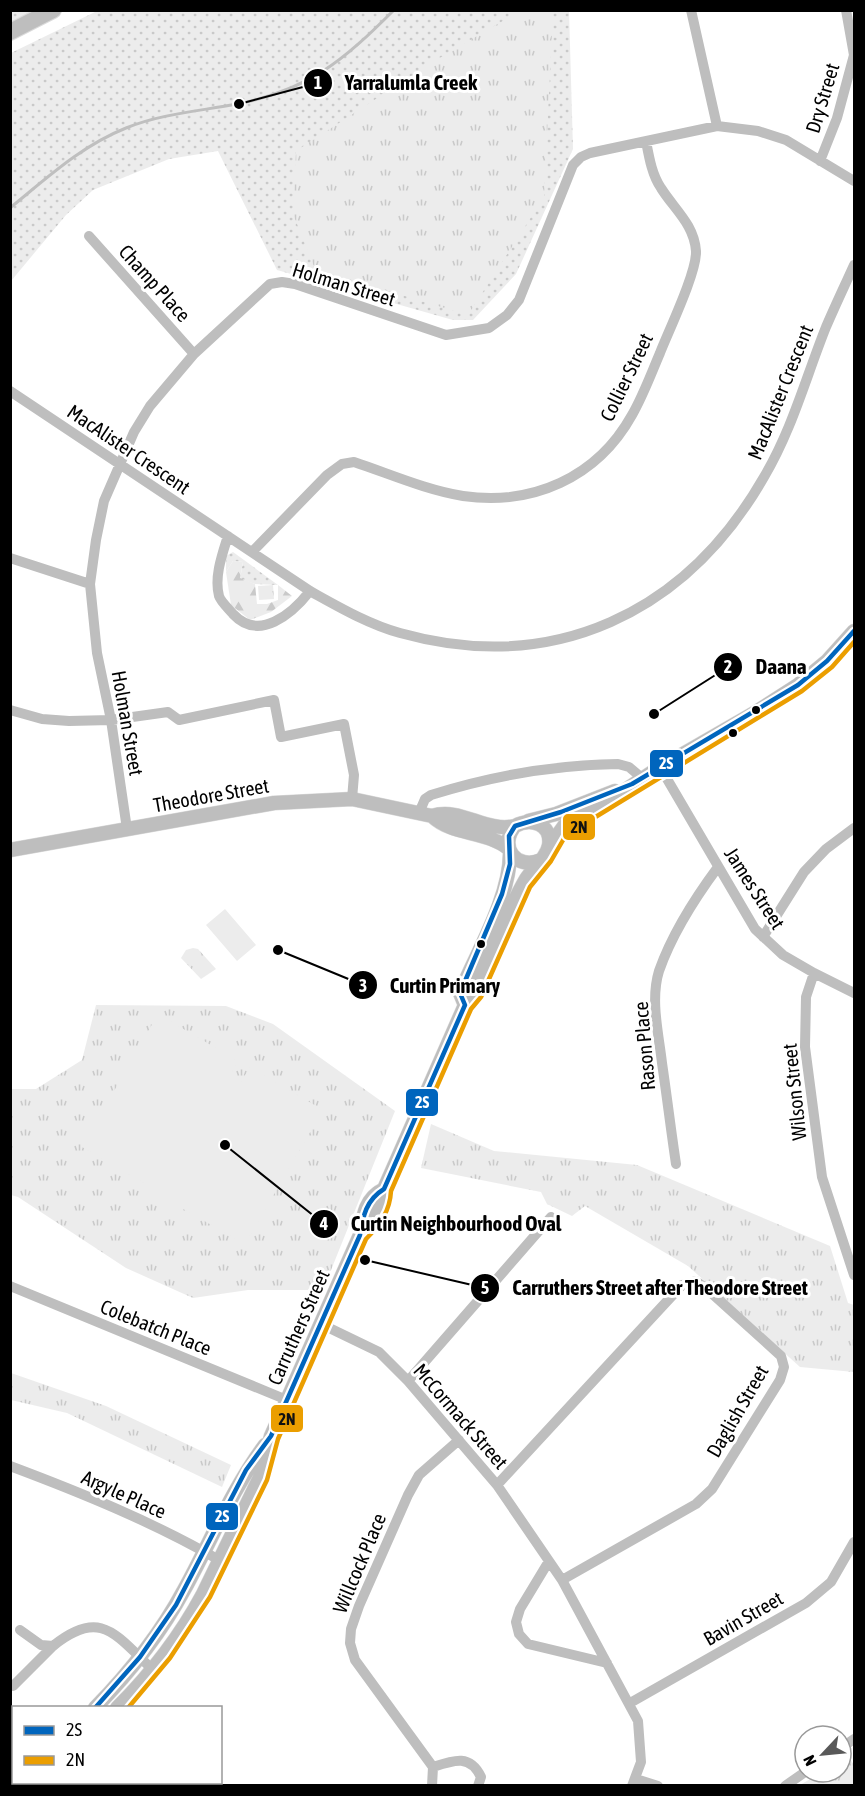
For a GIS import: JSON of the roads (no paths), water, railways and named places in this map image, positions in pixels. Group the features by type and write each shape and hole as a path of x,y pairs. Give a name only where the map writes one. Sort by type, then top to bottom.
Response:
{"highway":[{"path":"10,32 53,10"}],"main road":[{"name":"Theodore Street","path":"549,847 564,826 595,810 637,781 798,685 827,661 855,631"},
{"name":"Theodore Street","path":"10,850 274,803 352,799 425,814 455,815 497,828 556,814 637,781"},
{"name":"Theodore Street","path":"425,814 446,827 492,839 510,850"},
{"path":"535,822 544,827 549,836 549,847 541,860 532,863 523,862 517,859 510,850 509,836 521,823 535,822"},
{"name":"Carruthers Street","path":"465,1005 460,993 502,894 509,867 510,850"},
{"name":"Carruthers Street","path":"118,1706 151,1668 193,1612 260,1477 271,1436 360,1235 363,1215 374,1194 384,1189 465,1005 474,994 524,883 541,860"},
{"name":"Carruthers Street","path":"96,1706 140,1657 176,1605 246,1470 271,1436"}],"street":[{"path":"691,10 717,126"},
{"name":"Dry Street","path":"820,160 837,118 854,55 846,10"},
{"name":"Holman Street","path":"127,829 111,720 98,653 90,584 104,501 134,432 150,406 194,354 270,284 282,282 295,284 446,335 474,332 489,328 507,315 519,300 573,165 581,157 590,153 717,126 758,131 786,140 855,181"},
{"name":"Collier Street","path":"252,552 327,476 342,464 354,462 430,489 462,496 494,499 538,492 559,484 588,466 612,443 631,416 649,380 692,273 696,253 694,237 683,215 660,188 650,163 646,141"},
{"name":"Champ Place","path":"89,236 194,354"},
{"name":"MacAlister Crescent","path":"10,391 310,591 359,618 398,633 442,643 492,647 541,643 590,631 635,611 676,584 713,550 765,477 789,428 826,327 855,265"},
{"path":"228,536 218,573 219,597 242,623 256,626 273,622 297,606 310,591"},
{"path":"10,558 90,584"},
{"path":"10,710 42,719 111,720 168,712 179,720 274,700 281,737 344,724 354,775 352,799"},
{"path":"425,814 425,799 431,795 472,783 532,771 618,764 629,767 637,781"},
{"name":"James Street","path":"660,767 746,916 763,937 783,955 855,993"},
{"path":"763,937 804,872 826,849 855,828"},
{"name":"Rason Place","path":"676,1164 658,1029 656,998 659,973 677,932 703,887 718,867"},
{"name":"Wilson Street","path":"814,973 806,997 805,1047 822,1177 855,1275"},
{"path":"408,1381 551,1217"},
{"name":"Daglish Street","path":"497,1485 682,1285 696,1281 781,1356 784,1366 780,1380 712,1489 696,1504 680,1514 562,1580"},
{"name":"Colebatch Place","path":"10,1286 287,1400"},
{"name":"McCormack Street","path":"321,1324 379,1352 408,1381 497,1485 562,1580 638,1721 641,1762 634,1782"},
{"name":"Willcock Place","path":"433,1767 355,1660 350,1644 351,1629 413,1485 419,1475 459,1440"},
{"name":"Argyle Place","path":"10,1466 99,1502 205,1551 219,1560"},
{"name":"Bavin Street","path":"630,1703 806,1603 831,1582 855,1542"},
{"path":"549,1561 520,1609 516,1622 519,1634 528,1644 608,1663"},
{"path":"13,1686 66,1635 78,1629 96,1626 120,1638 151,1668"},
{"path":"20,1630 41,1644 53,1646"},
{"path":"432,1785 433,1767 451,1761 465,1760 476,1766 482,1777 478,1785"},
{"path":"634,1782 658,1785"}],"waterway":[{"path":"10,208 79,153 126,128 166,116 262,98 305,82 341,58 394,10"}],"place":[{"name":"Yarralumla Creek","path":"239,104"},
{"name":"Daana","path":"654,714"},
{"name":"Curtin Primary","path":"278,950"},
{"name":"Curtin Neighbourhood Oval","path":"225,1145"},
{"name":"Carruthers Street after Theodore Street","path":"365,1260"}]}
